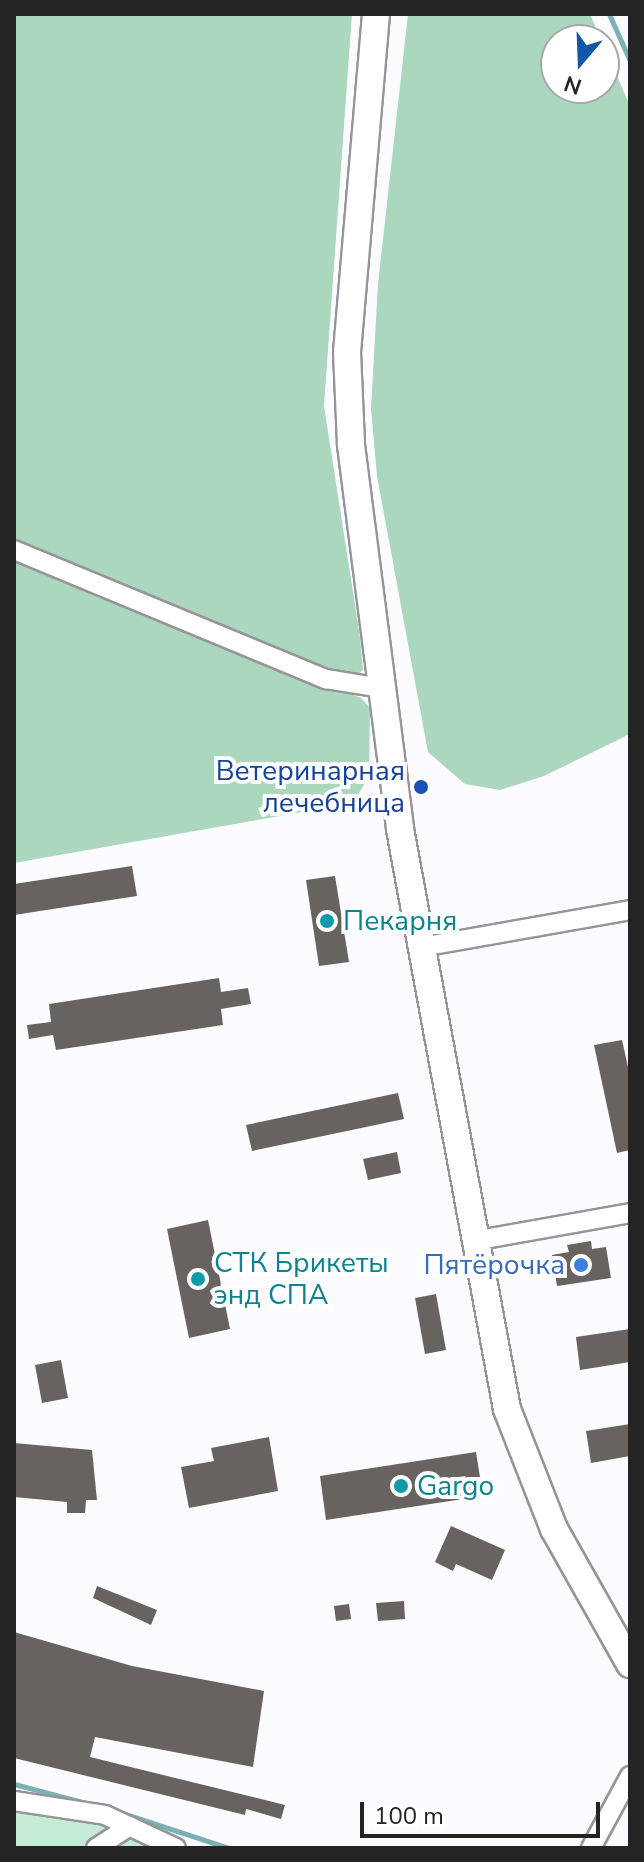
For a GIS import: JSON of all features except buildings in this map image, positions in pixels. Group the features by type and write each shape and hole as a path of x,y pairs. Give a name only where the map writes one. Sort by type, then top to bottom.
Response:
{"street":[{"path":"376,14 347,352 351,445 382,688 421,947 473,1241 507,1409 526,1468 627,1659"},
{"path":"14,550 326,679 382,688"},
{"path":"421,947 630,910"},
{"path":"473,1241 630,1213"},
{"path":"591,1848 630,1776"},
{"path":"14,1801 105,1815 176,1848"},
{"path":"96,1848 130,1826"}],"green space":[{"path":"14,14 352,14 324,406 360,637 363,670 354,678 327,674 14,544"},
{"path":"408,14 590,14 594,24 540,24 540,104 620,104 620,83 630,106 630,734 544,776 500,790 465,784 428,752 377,476 371,409 378,284"},
{"path":"14,560 361,698 370,708 369,776 353,803 14,863"},
{"path":"14,1801 105,1815 176,1848 14,1848"}],"waterway":[{"path":"609,14 630,61"},
{"path":"14,1784 94,1805"},
{"path":"119,1812 229,1848"}],"place":[{"name":"Ветеринарная лечебница","path":"421,787"},
{"name":"Пекарня","path":"327,921"},
{"name":"Пятёрочка","path":"581,1265"},
{"name":"СТК Брикеты энд СПА","path":"198,1279"},
{"name":"Gargo","path":"401,1486"}]}
